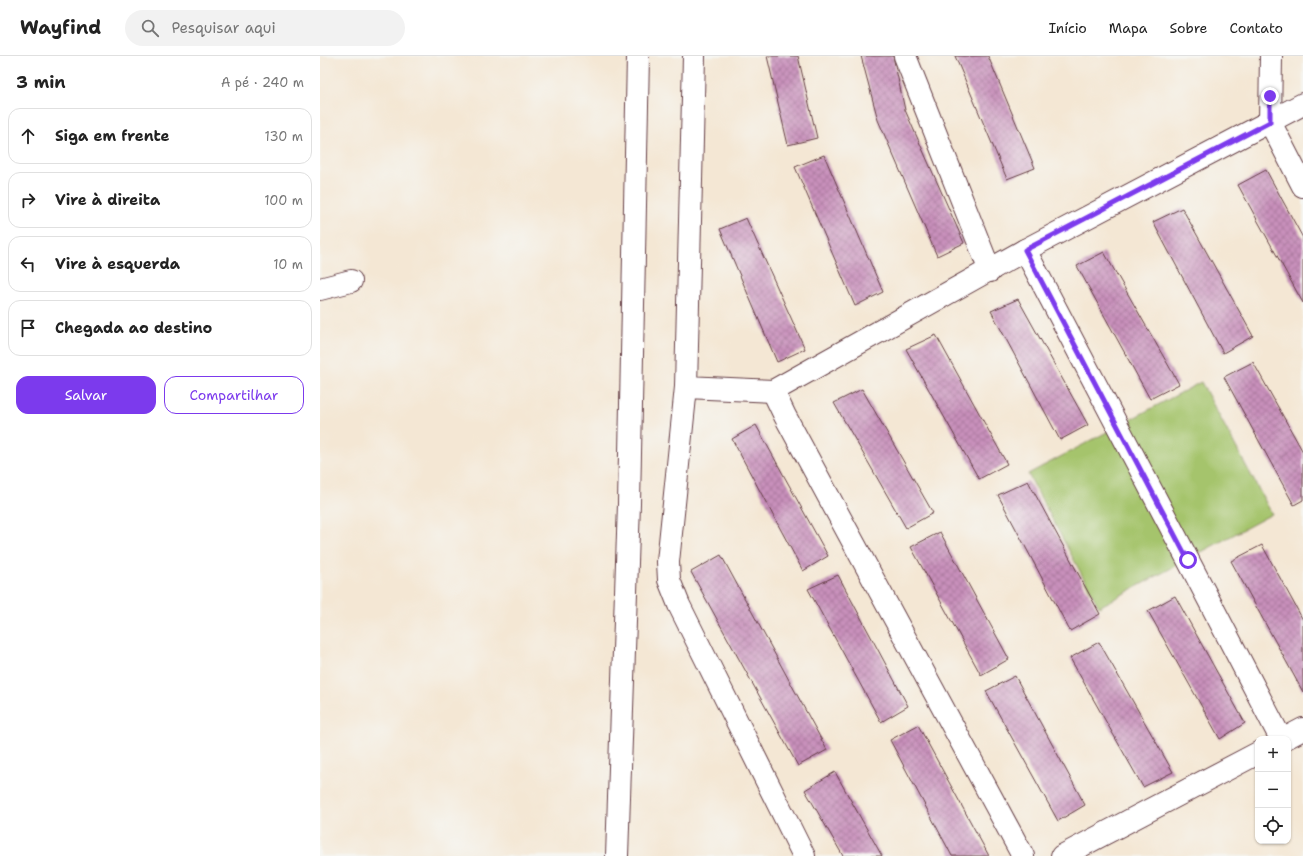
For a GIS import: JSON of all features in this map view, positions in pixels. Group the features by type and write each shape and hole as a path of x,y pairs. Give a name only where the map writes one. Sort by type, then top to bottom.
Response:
{"street":[{"path":"617,856 629,504 638,56"},
{"path":"694,56 686,387 668,562 669,580 679,605 804,856"},
{"path":"905,56 990,271"},
{"path":"1271,56 1270,122 1303,186"},
{"path":"686,387 773,391 990,271 1025,250 1303,104"},
{"path":"1025,250 1279,736"},
{"path":"320,290 351,282"},
{"path":"773,391 784,416 1023,856"},
{"path":"1290,736 1303,729"},
{"path":"1062,856 1255,755"}],"green space":[{"path":"1201,382 1272,514 1099,607 1028,474"}],"building":[{"path":"767,56 798,56 817,138 788,145"},
{"path":"861,56 893,56 905,110 964,243 937,256 878,120"},
{"path":"955,56 988,56 1035,168 1007,179"},
{"path":"824,155 883,292 855,306 795,167"},
{"path":"1266,170 1303,238 1303,303 1238,185"},
{"path":"1182,208 1253,336 1223,353 1153,222"},
{"path":"746,218 805,349 777,362 720,229"},
{"path":"1104,252 1179,384 1150,399 1077,266"},
{"path":"1018,299 1088,425 1060,440 991,311"},
{"path":"936,335 1007,464 979,479 906,349"},
{"path":"1253,362 1303,452 1303,500 1294,505 1224,377"},
{"path":"862,389 933,513 906,528 834,403"},
{"path":"756,425 828,556 803,571 732,439"},
{"path":"1028,481 1100,614 1070,631 998,495"},
{"path":"940,532 1009,659 981,675 911,547"},
{"path":"1262,545 1303,620 1303,692 1231,561"},
{"path":"721,555 827,750 798,766 691,572"},
{"path":"838,575 908,706 881,722 808,589"},
{"path":"1175,596 1245,723 1220,739 1148,611"},
{"path":"1099,642 1173,772 1143,787 1070,658"},
{"path":"1015,676 1085,805 1058,821 986,691"},
{"path":"918,725 989,856 952,856 890,740"},
{"path":"835,772 882,856 843,856 805,790"}],"route":[{"path":"1188,560 1025,250 1270,122 1270,96"}]}
